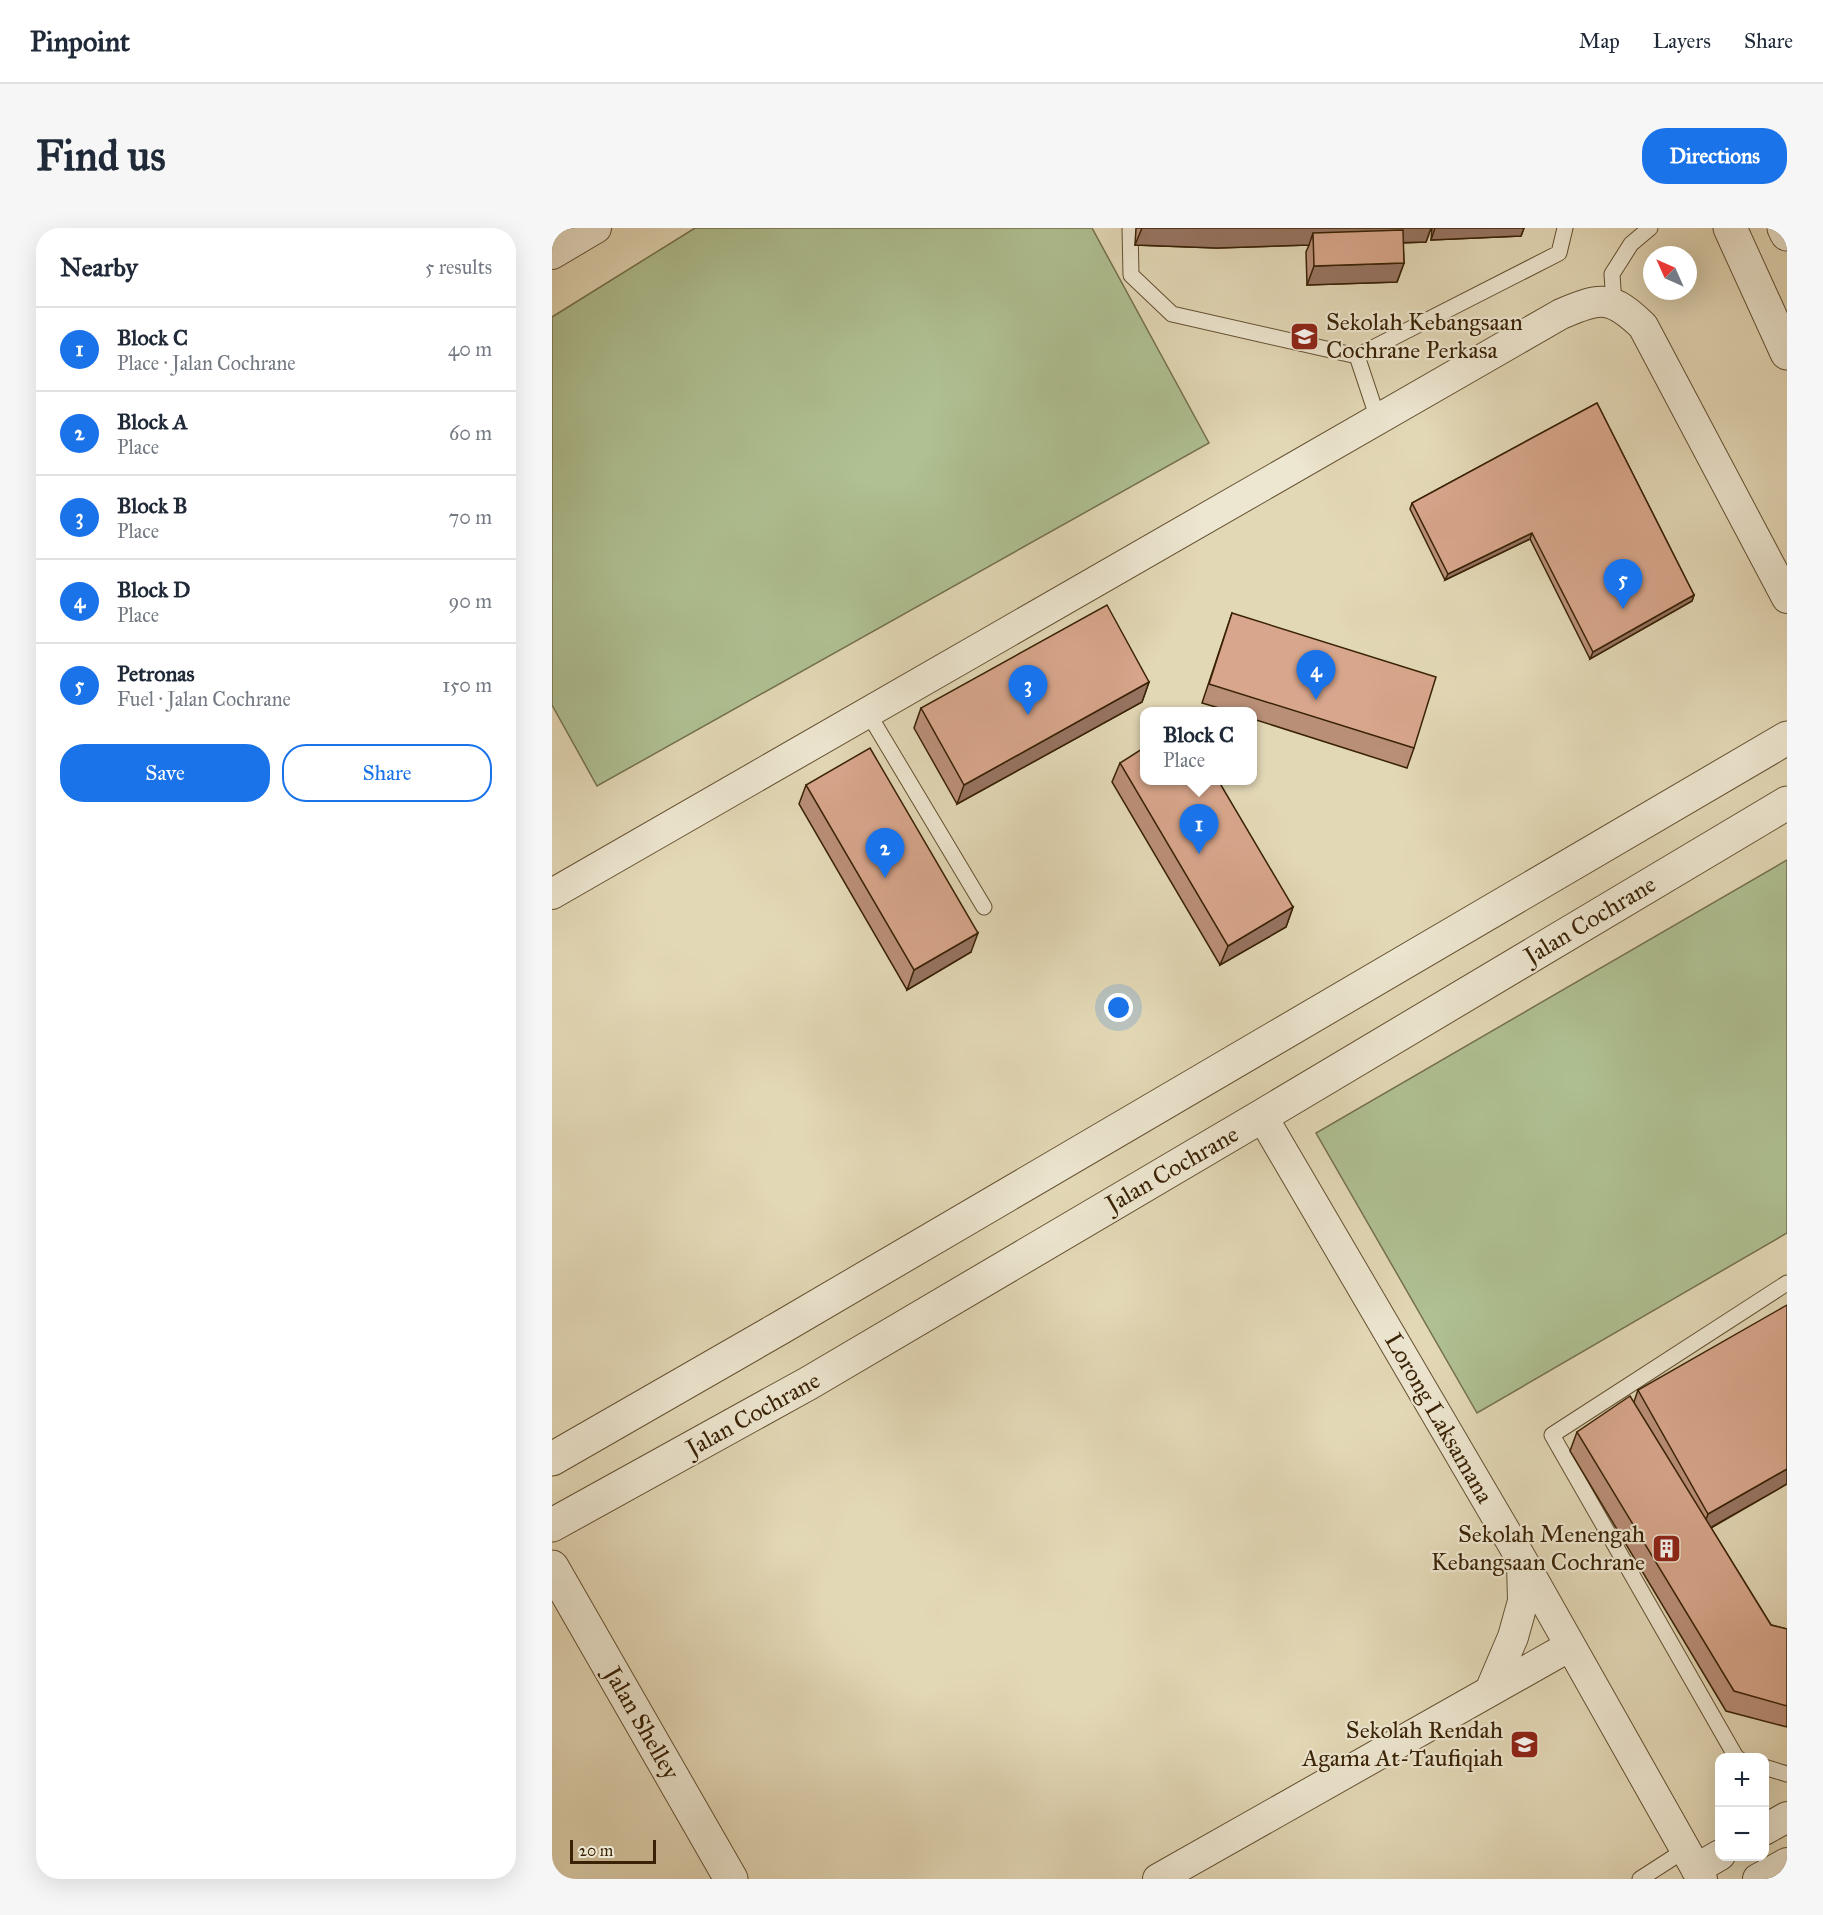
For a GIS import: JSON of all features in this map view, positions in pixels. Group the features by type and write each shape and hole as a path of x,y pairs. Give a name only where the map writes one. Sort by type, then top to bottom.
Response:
{"street":[{"path":"552,255 596,228"},
{"path":"1730,228 1787,353"},
{"path":"1784,228 1787,234"},
{"path":"552,894 1561,314 1590,302 1614,304 1643,326 1787,598"},
{"path":"552,1459 1787,738"},
{"name":"Jalan Cochrane","path":"552,1525 809,1383 1262,1116 1787,802"},
{"name":"Lorong Laksamana","path":"1262,1116 1570,1646 1700,1863"},
{"path":"1490,1691 1510,1646 1524,1601 1522,1560"},
{"name":"Jalan Shelley","path":"552,1566 731,1879"},
{"path":"1177,1874 1570,1646"},
{"path":"1769,1827 1787,1817"},
{"path":"1758,1879 1787,1863"}],"lane":[{"path":"1130,228 1131,275 1172,314 1357,356 1559,253 1565,228"},
{"path":"1614,304 1612,273 1632,244 1650,228"},
{"path":"1357,356 1378,419"},
{"path":"868,713 984,907"},
{"path":"1734,1753 1552,1435 1787,1283"},
{"path":"1769,1769 1787,1774"},
{"path":"1640,1879 1700,1863"}],"green space":[{"path":"695,228 1092,228 1209,443 597,786 552,705 552,317"},
{"path":"1787,860 1787,1233 1477,1413 1316,1133"}],"building":[{"path":"1403,230 1404,263 1314,266 1313,233"},
{"path":"1597,403 1694,595 1593,652 1532,533 1448,574 1412,503"},
{"path":"1107,605 1149,682 964,785 921,708"},
{"path":"1232,613 1436,677 1414,748 1209,684"},
{"path":"870,748 978,933 914,970 806,785"},
{"path":"1140,750 1140,785 1221,785 1293,907 1228,946 1120,763"},
{"path":"1787,1305 1787,1469 1708,1514 1638,1390"},
{"name":"Sekolah Menengah Kebangsaan Cochrane","path":"1630,1396 1771,1625 1787,1629 1787,1706 1734,1691 1577,1432"}],"place":[{"name":"Sekolah Kebangsaan Cochrane Perkasa","path":"1305,336"},
{"name":"Petronas","path":"1623,609"},
{"name":"Block D","path":"1316,700"},
{"name":"Block B","path":"1028,715"},
{"name":"Block C","path":"1199,854"},
{"name":"Block A","path":"885,878"},
{"name":"Sekolah Menengah Kebangsaan Cochrane","path":"1666,1548"},
{"name":"Sekolah Rendah Agama At-Taufiqiah","path":"1524,1744"}]}
